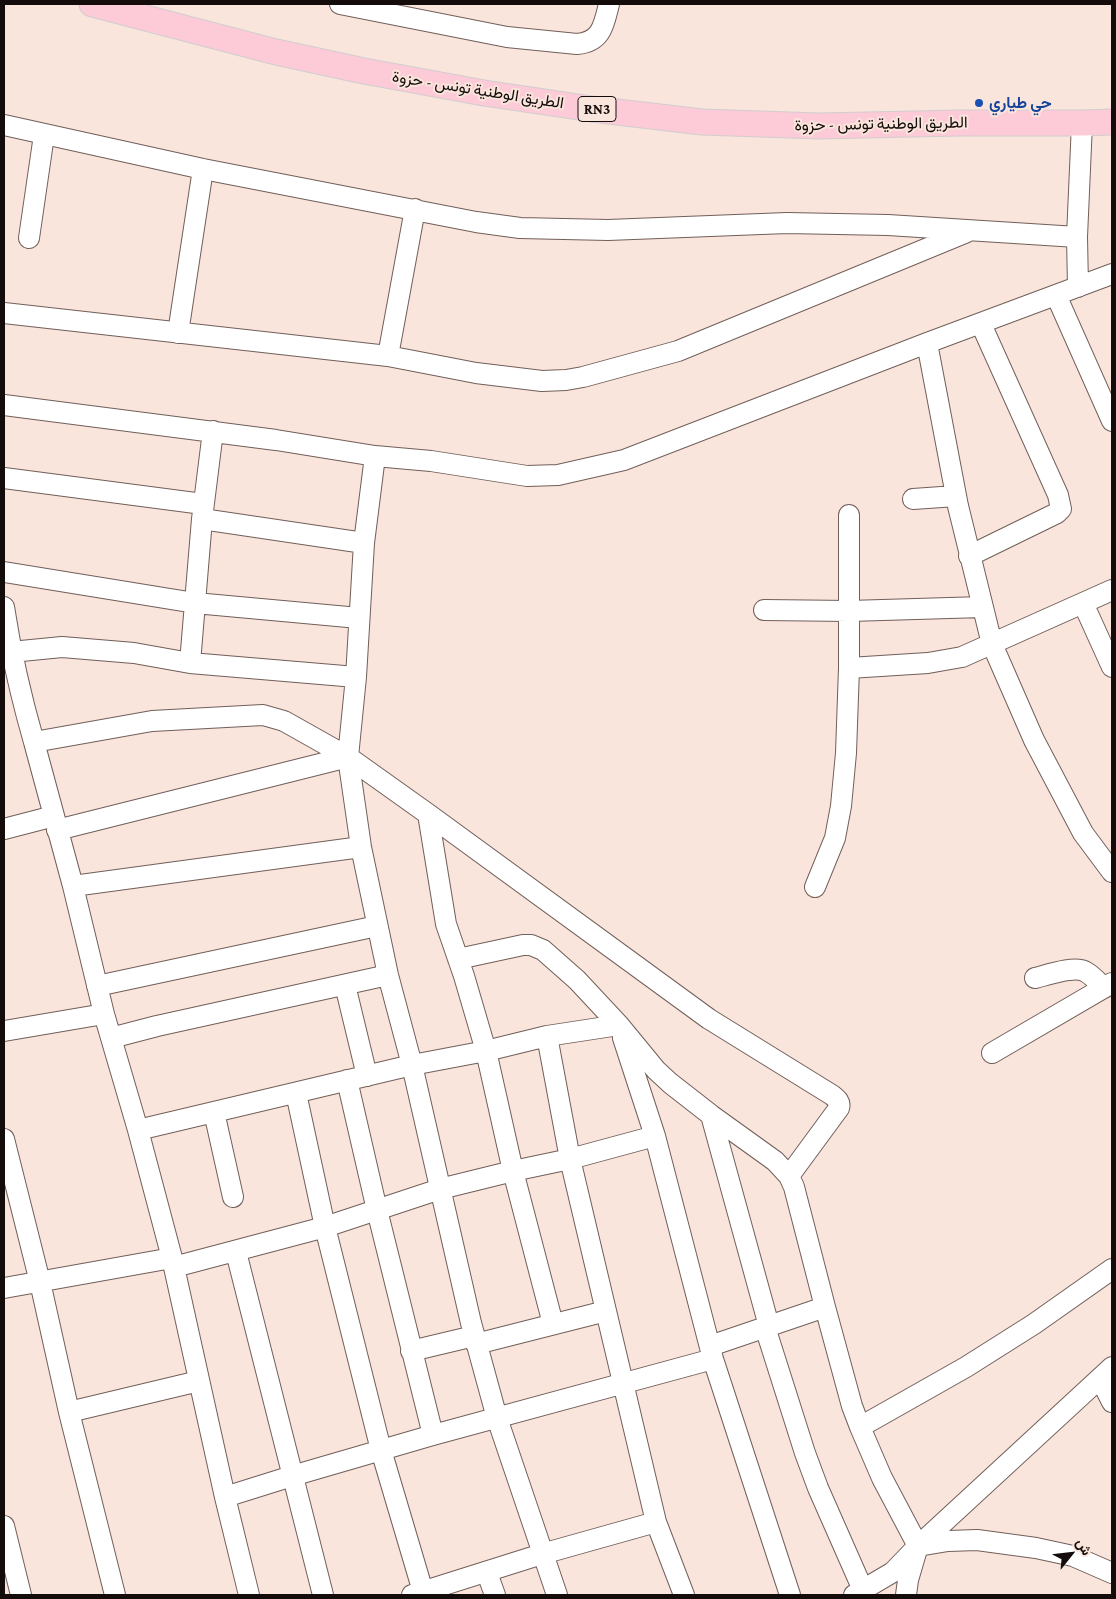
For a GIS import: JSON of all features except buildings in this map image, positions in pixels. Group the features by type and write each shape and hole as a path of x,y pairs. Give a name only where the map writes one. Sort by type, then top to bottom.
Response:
{"main road":[{"name":"الطريق الوطنية تونس - حزوة","path":"92,4 276,52 364,71 484,93 702,122 819,126 1112,122"}],"street":[{"path":"340,4 507,37 577,44 586,43 599,34 603,27 609,4"},
{"path":"1078,287 1077,237 1082,123"},
{"path":"4,125 203,169 476,222 520,228 608,230 786,223 888,225 1077,237"},
{"path":"29,238 44,134"},
{"path":"178,333 203,169"},
{"path":"388,356 415,209"},
{"path":"4,312 388,356 476,373 542,381 566,380 678,352 971,230"},
{"path":"4,405 212,431 375,456 431,461 527,476 558,475 624,460 1112,274"},
{"path":"1056,296 1112,421"},
{"path":"969,556 1057,513 1061,509 1058,495 981,324"},
{"path":"927,343 956,496 969,556 992,644 1034,740 1078,824 1112,872"},
{"path":"190,663 202,511 212,431"},
{"path":"375,456 364,543 356,677 348,757 361,847 388,975 412,1065 475,1340 497,1418 557,1595"},
{"path":"4,478 202,511 364,543"},
{"path":"913,498 956,496"},
{"path":"815,887 835,838 841,806 846,753 849,668 849,515"},
{"path":"4,572 195,603 359,618"},
{"path":"849,668 928,663 953,659 969,654 1112,590"},
{"path":"1083,603 1112,668"},
{"path":"4,607 11,652 12,695 34,742 104,1014 138,1130 173,1263 225,1497 249,1595"},
{"path":"764,610 849,611 982,607"},
{"path":"11,652 62,647 134,653 190,663 356,677"},
{"path":"34,742 152,721 263,715 284,722 348,757 709,1019 839,1101 839,1108 789,1176"},
{"path":"4,829 56,823 348,757"},
{"path":"428,814 446,924 486,1051 513,1171 553,1324"},
{"path":"72,886 361,847"},
{"path":"97,986 377,926"},
{"path":"458,959 523,945 531,945 543,950 578,980 619,1024 656,1070 670,1083 775,1161 789,1176 794,1187 824,1307 860,1427 882,1478 918,1546 908,1580 906,1595"},
{"path":"992,1053 1108,986 1086,971 1078,969 1035,978"},
{"path":"111,1038 388,975"},
{"path":"345,985 367,1076"},
{"path":"4,1031 104,1014"},
{"path":"138,1130 412,1065 486,1051 547,1036 619,1024"},
{"path":"619,1024 656,1136 711,1352 790,1595"},
{"path":"547,1036 570,1159 656,1522 684,1595"},
{"path":"347,1080 411,1351 433,1435"},
{"path":"296,1093 325,1227 420,1594 542,1554 656,1522"},
{"path":"214,1112 233,1196"},
{"path":"711,1115 767,1326 805,1452 859,1593 893,1572 918,1546 1106,1372"},
{"path":"4,1288 236,1252 325,1227 440,1189 570,1159 656,1136"},
{"path":"4,1139 115,1595"},
{"path":"236,1252 323,1595"},
{"path":"860,1427 989,1353 1112,1269"},
{"path":"225,1497 433,1435 622,1382 711,1352 767,1326 824,1307"},
{"path":"411,1351 553,1324 606,1311"},
{"path":"1106,1372 1112,1402"},
{"path":"69,1412 199,1381"},
{"path":"4,1526 21,1595"},
{"path":"918,1546 948,1541 977,1540 1036,1548 1073,1556 1112,1573"},
{"path":"487,1573 495,1595"}],"place":[{"name":"حي طياري","path":"979,103"}]}
